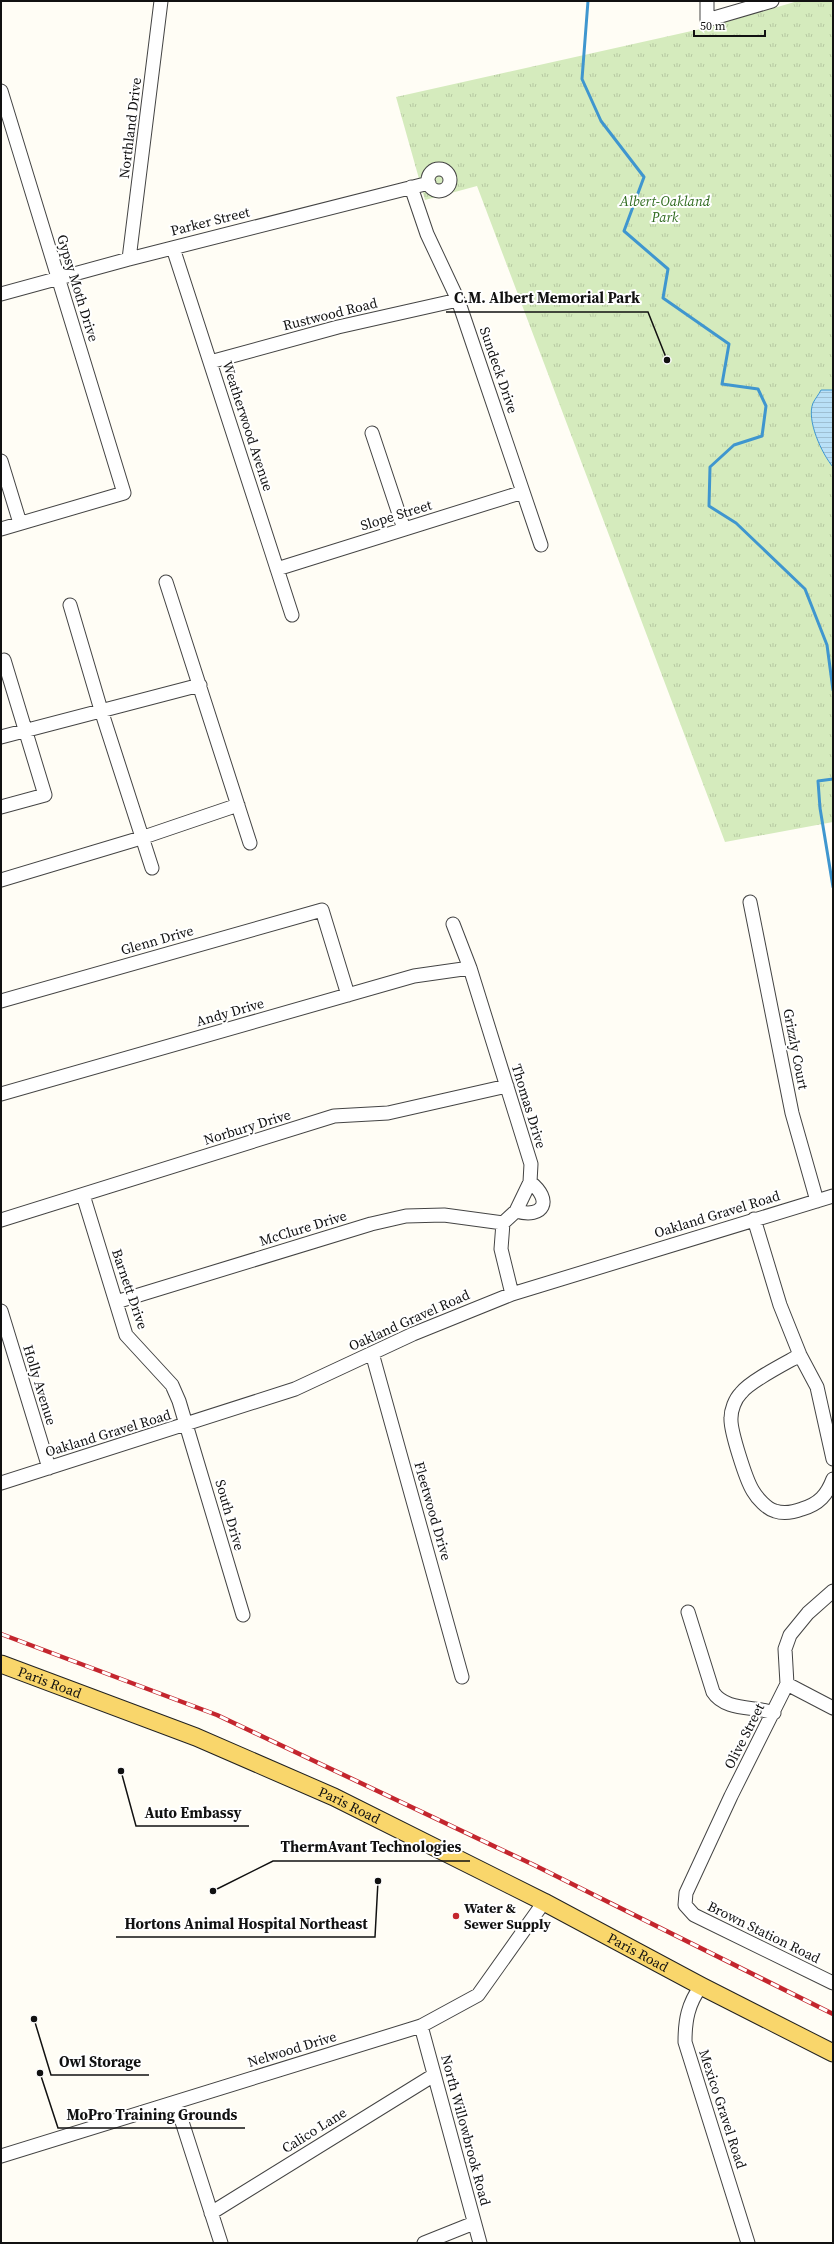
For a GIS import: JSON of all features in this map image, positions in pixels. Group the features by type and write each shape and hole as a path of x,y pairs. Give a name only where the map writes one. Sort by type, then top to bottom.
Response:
{"main road":[{"name":"Paris Road","path":"1,1664 196,1736 334,1797 544,1902 701,1986 833,2053"}],"street":[{"name":"Northland Drive","path":"129,259 161,1"},
{"path":"707,1 707,20 772,1"},
{"name":"Gypsy Moth Drive","path":"1,91 124,493 20,523"},
{"name":"Parker Street","path":"1,294 129,259 411,186 429,183"},
{"name":"Sundeck Drive","path":"411,186 427,234 458,300 541,545"},
{"name":"Weatherwood Avenue","path":"173,248 292,615"},
{"name":"Rustwood Road","path":"210,362 338,327 458,300"},
{"path":"372,433 404,529"},
{"path":"1,461 20,523 1,528"},
{"name":"Slope Street","path":"277,569 523,492"},
{"path":"166,582 250,843"},
{"path":"70,605 101,710 141,838 152,868"},
{"path":"1,661 4,660 45,795 1,806"},
{"path":"1,737 200,685"},
{"path":"1,880 141,838 238,805"},
{"name":"Grizzly Court","path":"750,902 792,1113 817,1200"},
{"name":"Glenn Drive","path":"1,1001 322,910 348,996"},
{"name":"Thomas Drive","path":"453,924 470,968 531,1164 530,1182 516,1211 503,1223"},
{"name":"Andy Drive","path":"1,1094 414,976 470,968"},
{"name":"Norbury Drive","path":"1,1220 334,1116 388,1113 507,1086"},
{"path":"516,1211 532,1213 538,1212 542,1207 544,1202 541,1193 530,1182"},
{"name":"Barnett Drive","path":"83,1195 126,1335 172,1385 187,1425"},
{"name":"Oakland Gravel Road","path":"1,1483 187,1425 295,1389 413,1334 512,1294 833,1196"},
{"name":"McClure Drive","path":"116,1302 371,1224 406,1216 444,1215 503,1223"},
{"path":"754,1219 780,1305 800,1355 817,1387 833,1460"},
{"path":"503,1223 501,1249 512,1294"},
{"name":"Holly Avenue","path":"1,1311 3,1328 49,1468"},
{"name":"Fleetwood Drive","path":"372,1354 462,1677"},
{"path":"800,1355 776,1368 741,1392 734,1405 730,1418 743,1466 753,1490 763,1502 775,1511 790,1513 818,1502 828,1492 833,1479"},
{"name":"South Drive","path":"187,1425 243,1615"},
{"name":"Olive Street","path":"685,1905 686,1893 728,1803 774,1713 787,1684 785,1649 790,1635 808,1613 833,1591"},
{"path":"688,1612 713,1692 718,1700 725,1703 761,1708 774,1713"},
{"path":"787,1684 833,1708"},
{"name":"Nelwood Drive","path":"1,2156 421,2026 478,1995 544,1902"},
{"name":"Brown Station Road","path":"685,1905 694,1915 833,1983"},
{"name":"Mexico Gravel Road","path":"701,1986 692,2000 686,2014 685,2042 748,2243"},
{"name":"North Willowbrook Road","path":"421,2026 480,2243"},
{"name":"Calico Lane","path":"211,2213 434,2074"},
{"path":"176,2103 221,2243"},
{"path":"424,2243 474,2223"}],"green space":[{"name":"Albert-Oakland Park","path":"798,1 833,1 833,822 725,842 477,186 425,200 396,97 705,28"}],"water":[{"path":"821,390 833,390 833,467 820,446 813,427 811,410 813,403"}],"waterway":[{"path":"588,1 582,79 601,121 644,177 624,231 668,269 663,298 729,344 722,384 758,389 766,406 762,436 734,445 710,467 709,506 736,523 805,589 827,645 833,690"},
{"path":"833,779 818,781 820,808 833,887"}],"railway":[{"path":"1,1634 217,1715 534,1865 833,2014"}],"place":[{"name":"C.M. Albert Memorial Park","path":"667,360"},
{"name":"Auto Embassy","path":"121,1771"},
{"name":"Hortons Animal Hospital Northeast","path":"378,1881"},
{"name":"ThermAvant Technologies","path":"213,1891"},
{"name":"Water & Sewer Supply","path":"456,1916"},
{"name":"Owl Storage","path":"34,2019"},
{"name":"MoPro Training Grounds","path":"40,2073"}]}
